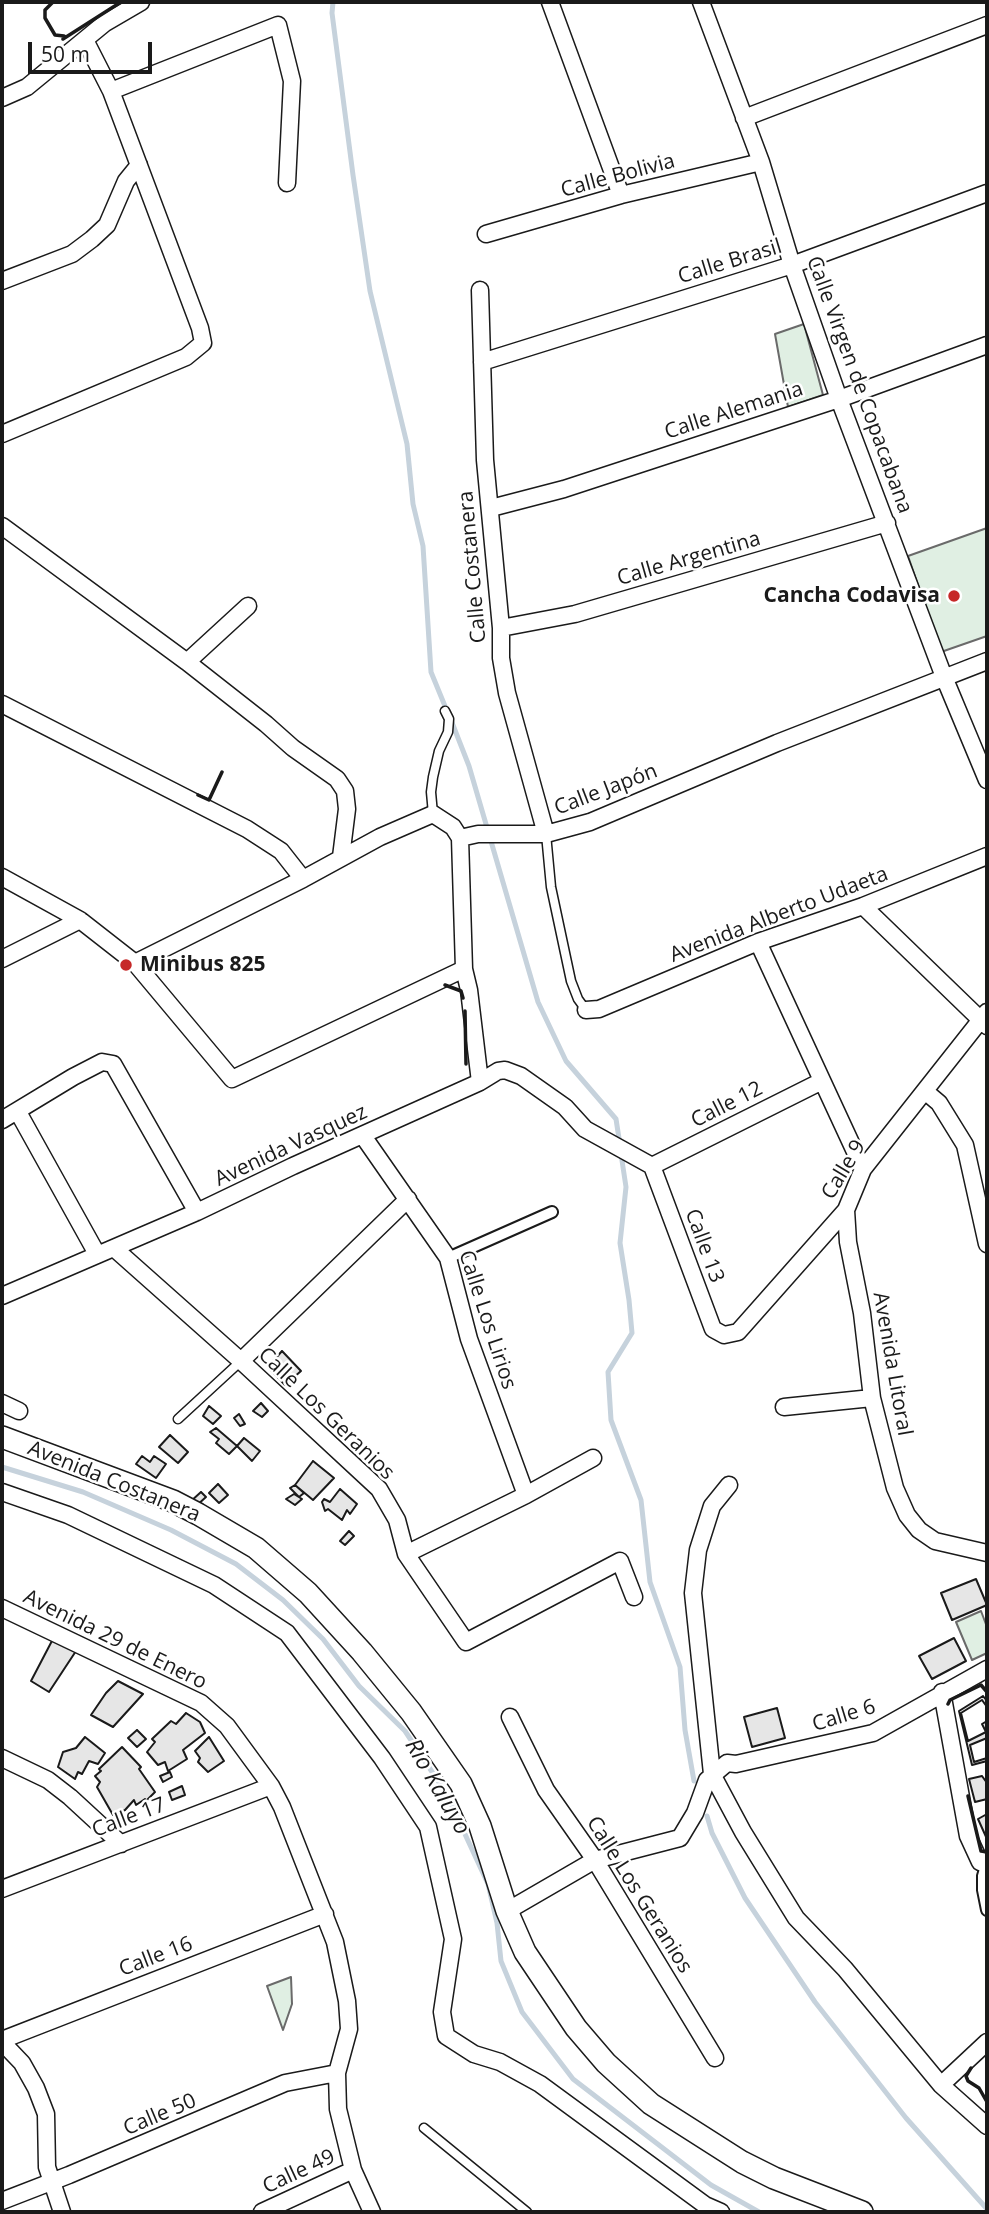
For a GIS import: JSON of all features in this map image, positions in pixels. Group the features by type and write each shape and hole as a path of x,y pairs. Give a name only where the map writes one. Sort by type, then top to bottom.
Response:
{"main road":[{"name":"Avenida Costanera","path":"2,1437 138,1488 198,1514 256,1548 308,1593 362,1652 411,1712 461,1784 480,1826 507,1911 525,1952 576,2028 606,2063 651,2104 753,2168 862,2212"}],"street":[{"path":"2,98 27,87 105,23 141,2"},
{"path":"550,2 621,195"},
{"name":"Calle Virgen de Copacabana","path":"701,2 761,162 792,265 839,399 944,677 987,780"},
{"path":"111,91 278,25 292,81 287,183"},
{"path":"744,118 987,25"},
{"path":"2,434 186,357 203,343 201,328 111,91 85,40"},
{"name":"Calle Bolivia","path":"486,234 621,195 761,162"},
{"path":"2,281 72,254 92,239 107,225 126,181 139,165"},
{"name":"Calle Brasil","path":"482,362 792,265 987,193"},
{"name":"Calle Costanera","path":"480,290 485,460 501,628 501,658 541,834"},
{"name":"Calle Alemania","path":"491,508 564,489 839,399 987,345"},
{"name":"Calle Argentina","path":"501,628 576,614 887,523"},
{"path":"2,526 187,662 293,748 337,779 345,791 347,809 341,857"},
{"path":"187,662 247,606"},
{"name":"Calle Japón","path":"460,838 478,834 541,834 590,822 777,743 987,661"},
{"path":"2,704 247,830 281,851 303,879"},
{"path":"135,963 303,879 380,836 433,814 453,827 460,838 464,970 469,990 480,1082"},
{"name":"Avenida Alberto Udaeta","path":"586,1010 599,1009 758,942 863,906 987,856"},
{"path":"2,877 80,920 135,963 232,1079 464,970"},
{"path":"863,906 985,1019"},
{"path":"2,959 80,920"},
{"path":"758,942 863,1169"},
{"name":"Calle 9","path":"724,1335 738,1332 846,1209 863,1169 985,1019"},
{"path":"2,1120 102,1062 113,1064 197,1212"},
{"name":"Avenida Vasquez","path":"2,1296 97,1254 115,1249 505,1070 521,1076 565,1107 585,1129 652,1166"},
{"name":"Calle 12","path":"652,1166 821,1081"},
{"path":"926,1092 939,1103 965,1145 987,1244"},
{"path":"18,1112 97,1254"},
{"name":"Calle Los Lirios","path":"363,1136 448,1258 469,1339 526,1495"},
{"name":"Calle 13","path":"652,1166 713,1329 724,1335"},
{"path":"241,1361 408,1199"},
{"name":"Avenida Litoral","path":"846,1209 848,1242 862,1313 872,1398 895,1488 907,1516 919,1530 934,1541 987,1553"},
{"path":"448,1258 552,1212"},
{"name":"Calle Los Geranios","path":"115,1249 379,1489 397,1520 406,1554 466,1642 621,1561 634,1597"},
{"path":"784,1407 872,1398"},
{"path":"2,1403 19,1411"},
{"path":"406,1554 526,1495 593,1458"},
{"path":"507,1911 596,1860 680,1838 695,1813 709,1777 693,1594 698,1550 712,1507 729,1485"},
{"path":"2,1492 68,1515 214,1585 287,1633 391,1769 428,1827 453,1939 442,2012 446,2036 474,2054 500,2062 540,2084 705,2205 721,2212"},
{"name":"Avenida 29 de Enero","path":"2,1608 201,1703 228,1726 271,1786 282,1807 335,1942 348,2001 349,2029 337,2073 338,2109 353,2171 372,2212"},
{"name":"Calle 6","path":"709,1777 727,1763 736,1764 873,1732 987,1669"},
{"path":"942,1692 968,1836 980,1862 987,1866 983,1890 987,1910"},
{"name":"Calle Los Geranios","path":"510,1717 545,1790 596,1860 715,2058"},
{"path":"2,1758 48,1780 121,1844"},
{"path":"709,1777 796,1918 845,1969 942,2085 987,2126"},
{"name":"Calle 17","path":"2,1889 271,1786"},
{"name":"Calle 16","path":"2,2041 325,1914"},
{"path":"2,2041 22,2063 46,2114 47,2167 62,2212"},
{"path":"942,2085 987,2042"},
{"name":"Calle 50","path":"2,2201 51,2183 285,2083 337,2073"},
{"name":"Calle 49","path":"262,2212 353,2171"}],"lane":[{"path":"433,814 433,777 439,751 448,732 449,719 445,711"},
{"path":"541,834 571,981 586,1010"},
{"path":"178,1419 241,1361"},
{"path":"424,2128 527,2212"}],"green space":[{"path":"804,324 823,395 788,407 775,334"},
{"name":"Cancha Codavisa","path":"987,528 987,636 941,652 908,556"},
{"path":"981,1611 987,1627 987,1653 972,1660 956,1622"},
{"path":"291,1977 292,2004 283,2030 267,1986"}],"building":[{"path":"282,1351 301,1371 285,1385 268,1367"},
{"path":"261,1403 268,1411 262,1417 253,1411"},
{"path":"209,1406 221,1416 213,1424 203,1416"},
{"path":"239,1414 245,1424 240,1426 234,1418"},
{"path":"216,1428 237,1446 229,1454 216,1443 219,1439 210,1432"},
{"path":"170,1435 188,1452 178,1463 159,1447"},
{"path":"244,1438 260,1451 252,1461 237,1446"},
{"path":"142,1456 150,1462 154,1456 166,1464 156,1478 136,1464"},
{"path":"313,1461 334,1478 313,1500 295,1485"},
{"path":"218,1484 228,1495 219,1503 209,1493"},
{"path":"295,1485 304,1493 299,1497 290,1488"},
{"path":"340,1489 357,1504 350,1514 347,1510 342,1520 328,1509 325,1511 322,1502 324,1499 330,1502"},
{"path":"201,1492 206,1497 195,1507 190,1502"},
{"path":"294,1494 302,1499 295,1505 286,1499"},
{"path":"349,1531 354,1536 345,1545 340,1541"},
{"path":"976,1579 987,1605 952,1620 941,1593"},
{"path":"54,1637 76,1651 49,1692 31,1681"},
{"path":"954,1638 966,1661 932,1679 919,1656"},
{"path":"118,1681 143,1694 113,1727 91,1715"},
{"path":"983,1696 987,1701 987,1761 972,1765 959,1711"},
{"path":"982,1700 987,1707 987,1721 982,1724 986,1732 968,1741 961,1713"},
{"path":"777,1708 785,1738 752,1747 744,1717"},
{"path":"186,1713 200,1722 205,1733 183,1750 187,1759 168,1771 165,1762 158,1765 147,1752 155,1742 152,1739 171,1721 176,1724"},
{"path":"137,1730 146,1739 137,1747 128,1738"},
{"path":"85,1737 105,1753 98,1764 89,1761 82,1774 78,1772 75,1779 58,1767 63,1752 76,1748"},
{"path":"209,1737 224,1761 208,1772 198,1762 200,1758 195,1751"},
{"path":"987,1738 987,1758 974,1762 970,1745"},
{"path":"122,1747 141,1767 139,1769 155,1792 146,1801 145,1799 136,1805 134,1800 125,1810 113,1815 97,1787 100,1782 95,1776"},
{"path":"170,1772 172,1777 163,1782 160,1776"},
{"path":"982,1776 987,1783 987,1799 975,1802 969,1779"},
{"path":"182,1786 185,1795 172,1800 169,1792"},
{"path":"987,1814 987,1839 978,1819"}],"waterway":[{"path":"333,2 332,13 370,291 407,444 413,504 423,546 431,672 447,711"},
{"path":"451,720 469,766 538,1002 566,1061 616,1119 620,1145"},
{"path":"621,1154 626,1187 620,1243 632,1333 608,1372 611,1420 641,1500 650,1582 680,1667 685,1730 694,1781"},
{"name":"Rio Kaluyo","path":"2,1467 83,1492 171,1530 236,1564 283,1600 323,1639 359,1686 405,1731 446,1793 488,1884 497,1923 501,1961 522,2012 573,2079 711,2185 759,2212"},
{"path":"707,1816 712,1833 745,1898 815,2002 906,2118 987,2209"}],"wall":[{"path":"53,2 45,10 45,18 55,35 64,36 63,39 121,2"},
{"path":"198,795 209,800 222,772"},
{"path":"445,985 461,991 463,998"},
{"path":"465,1011 466,1064"},
{"path":"948,1704 950,1700 981,1685 987,1692"},
{"path":"968,1796 981,1851 987,1852"},
{"path":"971,2068 966,2076 968,2081 979,2088 987,2102"}],"place":[{"name":"Cancha Codavisa","path":"954,596"},
{"name":"Minibus 825","path":"126,965"}]}
